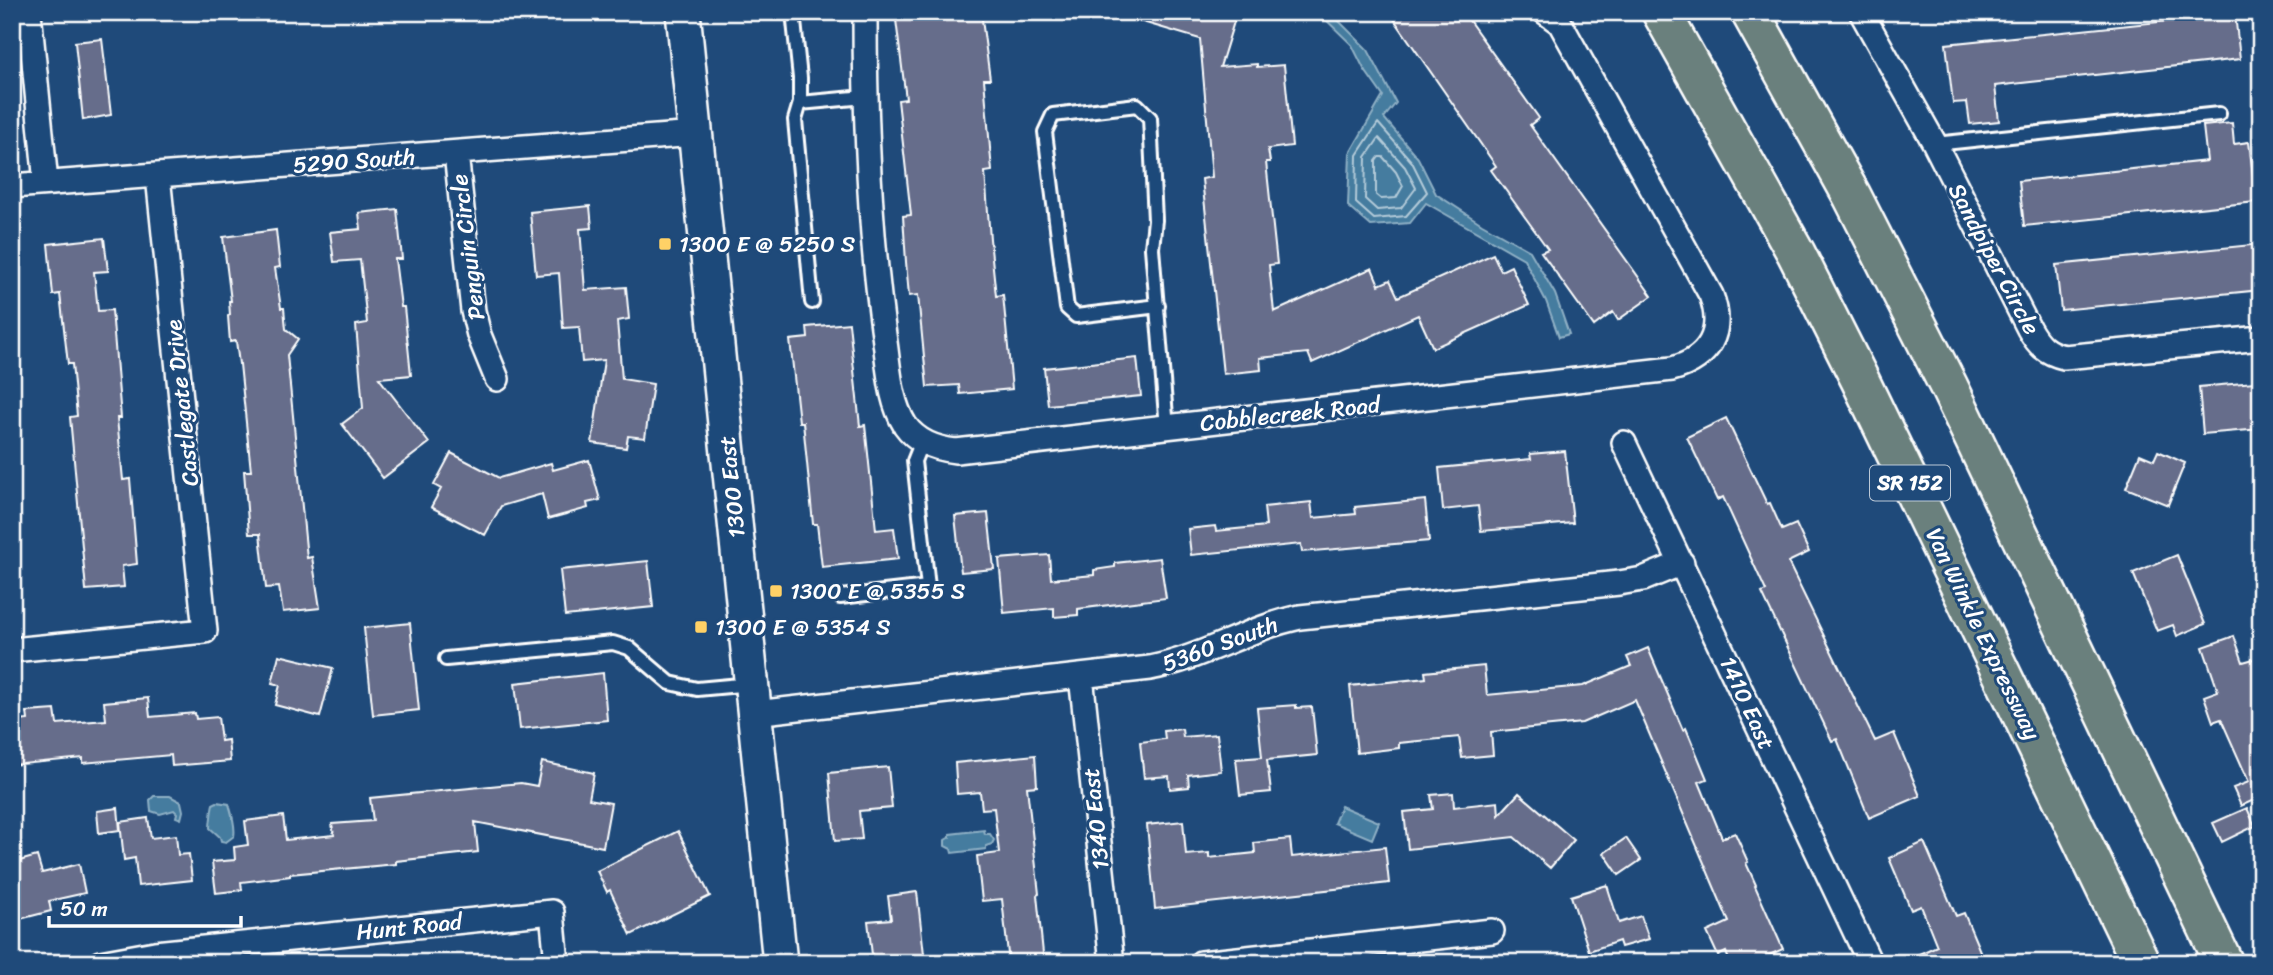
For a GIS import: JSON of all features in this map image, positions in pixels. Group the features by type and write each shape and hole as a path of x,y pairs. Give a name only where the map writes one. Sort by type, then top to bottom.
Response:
{"main road":[{"name":"1300 East","path":"683,12 780,963"},
{"name":"Van Winkle Expressway","path":"1661,12 1789,242 1860,380 2141,963"},
{"name":"SR 152","path":"1750,12 1852,196 1943,375 2224,963"}],"street":[{"path":"865,12 870,219 879,304 896,405 906,425 922,440"},
{"name":"Cobblecreek Road","path":"922,440 937,448 956,451 1167,428 1672,369 1683,366 1700,355 1711,341 1716,323 1711,295 1560,23 1545,12"},
{"name":"Sandpiper Circle","path":"1861,12 1935,144 2029,329 2042,348 2064,357 2261,338"},
{"path":"34,13 46,183"},
{"name":"5290 South","path":"12,186 696,134"},
{"name":"Penguin Circle","path":"456,153 473,311 479,335 497,379"},
{"name":"Castlegate Drive","path":"12,650 205,631 158,176"},
{"name":"1410 East","path":"1624,443 1870,963"},
{"name":"5360 South","path":"753,698 1081,676 1150,668 1181,661 1269,625 1300,617 1631,582 1682,564"},
{"name":"1340 East","path":"1081,676 1112,963"},
{"name":"Hunt Road","path":"100,963 155,953 552,912 557,963"},
{"path":"1201,963 1492,931"}],"lane":[{"path":"793,12 800,78 800,103 794,120 812,302"},
{"path":"800,103 865,97"},
{"path":"1158,306 1076,316 1067,308 1045,132 1053,115 1137,105 1150,118 1155,220 1152,248 1158,306 1167,428"},
{"path":"1935,144 2219,114"},
{"path":"841,597 928,587 914,461 922,440"},
{"path":"446,659 612,643 629,648 670,683 753,698"}],"water":[{"path":"1318,12 1330,12 1368,50 1396,103 1384,118 1418,158 1436,194 1530,251 1555,294 1569,334 1559,337 1546,301 1524,259 1426,203 1410,223 1371,226 1348,206 1350,153 1383,96 1364,69 1352,45"},
{"path":"154,796 170,796 181,802 181,819 176,817 174,810 160,814 151,811 150,800"},
{"path":"213,804 229,804 232,816 234,836 226,842 221,841 210,828"},
{"path":"1341,806 1379,822 1372,839 1334,823"},
{"path":"984,830 985,834 990,834 994,840 986,849 952,853 951,849 945,846 945,840 950,834"}],"building":[{"path":"895,12 981,12 990,79 984,79 992,171 985,172 990,239 996,296 1003,295 1012,389 960,394 959,385 927,387 918,295 909,296 906,262 903,216 911,215 898,100 906,99"},
{"path":"1130,12 1237,12 1220,67 1284,65 1292,146 1268,149 1270,162 1266,162 1277,264 1269,265 1274,312 1372,268 1379,285 1390,280 1398,297 1493,254 1501,271 1511,266 1529,305 1433,348 1418,315 1312,363 1308,353 1260,358 1261,370 1223,374 1202,179 1212,177 1200,39 1129,18"},
{"path":"1389,12 1463,12 1539,118 1530,125 1652,296 1618,320 1613,312 1594,326 1541,252 1548,249 1491,170 1496,166"},
{"path":"2235,14 2240,59 1995,86 1999,121 1970,124 1967,102 1953,103 1946,44"},
{"path":"102,39 111,115 83,120 75,42"},
{"path":"2232,123 2234,144 2249,142 2256,202 2024,226 2019,181 2207,161 2203,126"},
{"path":"590,206 592,228 580,229 585,290 626,287 629,319 617,321 622,379 653,384 645,438 628,436 626,448 592,443 604,360 582,362 579,327 563,328 559,273 536,275 530,212"},
{"path":"397,209 402,259 395,259 401,307 404,307 411,375 379,378 429,443 383,478 342,424 363,408 356,325 367,323 360,260 334,262 330,232 361,229 359,213"},
{"path":"276,230 280,267 275,268 281,308 284,308 286,329 298,339 287,355 307,558 312,557 320,608 283,612 279,587 266,588 260,534 249,534 244,471 251,471 240,364 236,341 230,342 228,316 231,301 223,237"},
{"path":"104,238 108,271 94,272 98,311 112,310 123,480 130,479 137,564 122,566 124,587 86,590 70,417 77,416 72,364 68,364 60,294 53,295 48,244"},
{"path":"2261,244 2261,290 2061,310 2056,265"},
{"path":"849,323 860,426 865,425 876,530 894,528 898,559 822,567 817,524 813,524 803,422 799,422 790,340 808,338 807,327"},
{"path":"1137,358 1141,396 1048,405 1044,368"},
{"path":"2254,382 2255,392 2261,391 2261,429 2203,434 2199,387"},
{"path":"1726,418 1782,530 1796,524 1809,552 1788,562 1875,741 1894,733 1920,796 1869,818 1837,739 1832,741 1762,593 1766,591 1723,497 1717,500 1687,437"},
{"path":"1565,451 1573,523 1481,531 1478,506 1443,510 1439,468 1531,459 1530,454"},
{"path":"2158,451 2185,463 2168,505 2126,488 2140,454 2154,460"},
{"path":"451,453 499,478 551,463 553,470 589,460 600,500 587,503 588,508 548,519 542,494 501,506 485,535 431,507 441,489 434,485"},
{"path":"1425,500 1429,541 1302,552 1301,544 1191,555 1188,529 1215,526 1216,531 1266,526 1264,507 1311,502 1313,518 1356,514 1355,507"},
{"path":"988,513 994,569 961,572 955,516"},
{"path":"1049,555 1051,579 1094,575 1094,570 1115,567 1115,563 1160,558 1166,598 1078,609 1078,615 1054,617 1054,608 1004,613 999,559"},
{"path":"2177,555 2205,624 2177,636 2173,625 2157,631 2133,573"},
{"path":"648,561 653,607 565,616 560,570"},
{"path":"410,623 419,710 373,715 364,628"},
{"path":"2234,636 2243,662 2257,658 2261,669 2261,809 2256,799 2241,806 2233,788 2249,782 2221,719 2213,722 2204,696 2218,691 2203,647"},
{"path":"1648,648 1707,779 1699,782 1722,838 1735,833 1783,949 1751,963 1730,963 1726,952 1718,956 1707,932 1729,922 1635,700 1582,723 1491,732 1493,755 1462,758 1459,737 1399,743 1399,748 1357,753 1350,686 1426,678 1425,672 1484,666 1487,695 1583,686 1631,666 1627,657"},
{"path":"279,655 333,668 320,717 275,705 280,685 272,683"},
{"path":"603,673 607,720 520,729 515,683"},
{"path":"148,698 150,717 195,713 196,719 218,717 221,741 228,740 230,761 172,766 171,755 83,763 83,758 12,765 12,722 28,720 27,712 55,710 57,724 106,720 104,702"},
{"path":"1296,705 1296,708 1312,707 1317,755 1267,760 1271,792 1240,795 1236,759 1262,757 1257,708"},
{"path":"1182,729 1183,737 1217,734 1221,771 1188,775 1189,787 1170,789 1169,776 1144,778 1140,742 1165,739 1164,731"},
{"path":"1035,755 1037,786 1027,787 1044,963 1009,963 1002,899 982,901 977,856 999,853 994,808 982,809 980,792 957,794 955,763"},
{"path":"542,762 594,773 589,799 611,803 603,847 475,822 478,852 396,861 396,864 290,874 241,882 242,890 216,893 212,862 235,860 234,847 248,845 245,821 283,816 286,840 334,835 332,824 373,821 370,798 521,783 537,786"},
{"path":"888,767 892,808 859,811 862,839 835,841 829,773"},
{"path":"1453,793 1454,807 1498,802 1499,815 1519,793 1574,840 1550,868 1514,837 1408,849 1404,812 1433,809 1431,795"},
{"path":"118,808 120,830 99,833 97,811"},
{"path":"2247,808 2255,826 2222,842 2213,823"},
{"path":"148,818 151,838 176,835 178,855 189,854 192,880 138,886 135,858 124,860 120,822"},
{"path":"1183,821 1186,855 1209,853 1209,858 1255,853 1254,843 1290,839 1292,857 1385,847 1389,883 1155,909 1147,825"},
{"path":"678,831 710,896 631,935 610,890 607,892 597,871"},
{"path":"1626,838 1641,860 1619,875 1604,853"},
{"path":"1924,842 1956,916 1964,913 1985,963 1899,963 1937,946 1921,906 1911,910 1889,858"},
{"path":"37,856 42,873 79,864 85,893 49,901 51,911 16,920 12,907 12,863"},
{"path":"1607,885 1619,923 1641,916 1649,939 1621,947 1619,941 1589,951 1571,896"},
{"path":"917,892 925,963 873,963 868,921 891,919 888,896"}],"place":[{"name":"1300 E @ 5250 S","path":"665,244"},
{"name":"1300 E @ 5355 S","path":"776,591"},
{"name":"1300 E @ 5354 S","path":"701,627"}]}
